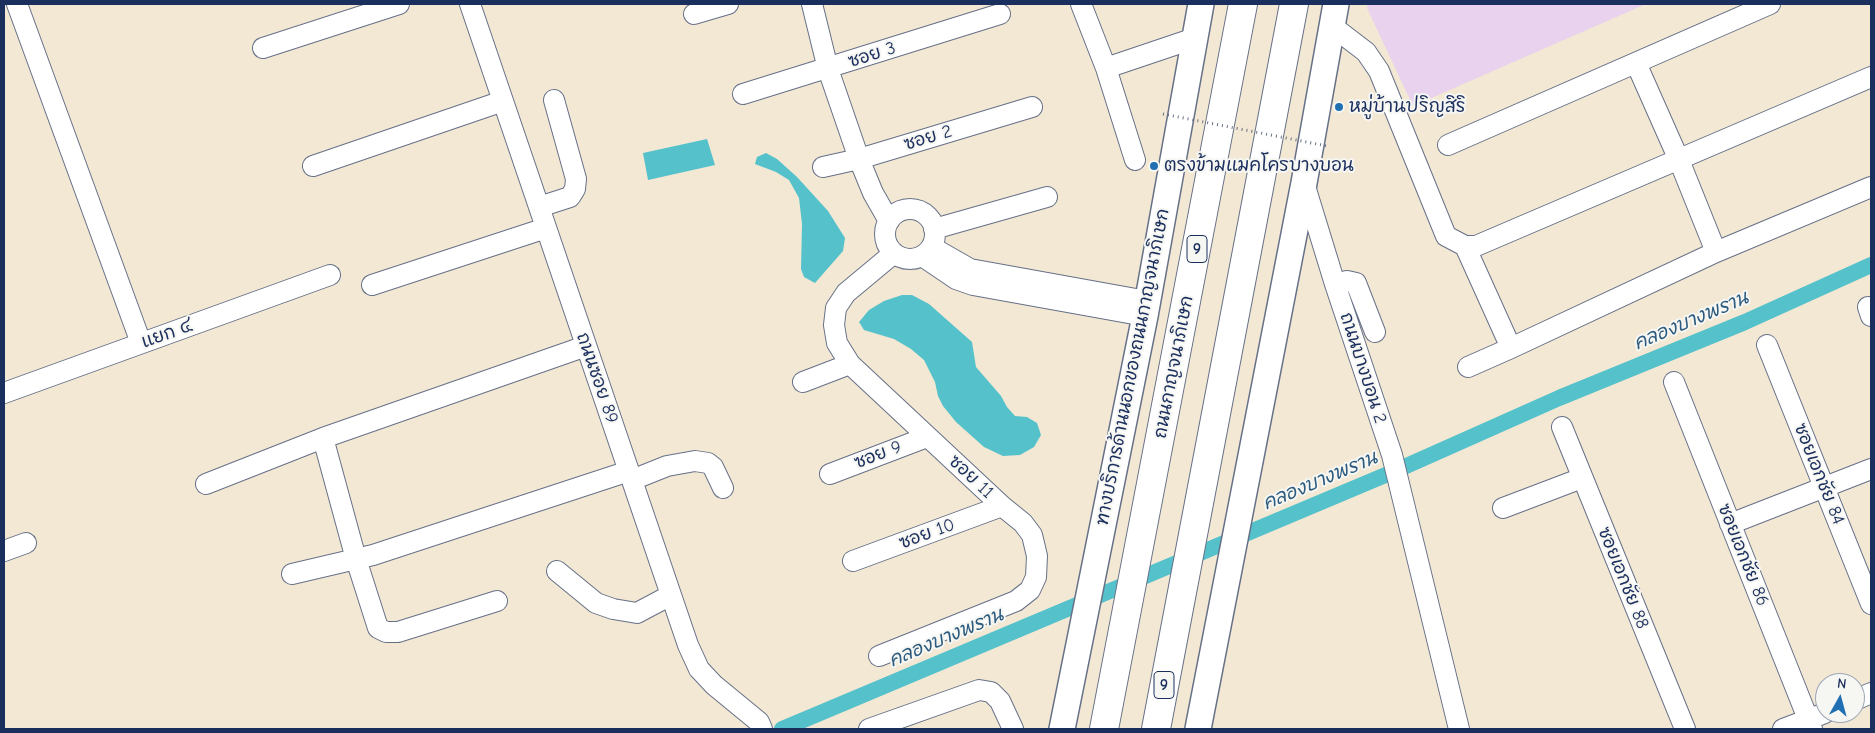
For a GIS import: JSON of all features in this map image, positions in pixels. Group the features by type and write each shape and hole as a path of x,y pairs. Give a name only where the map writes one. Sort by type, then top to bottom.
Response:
{"highway":[{"name":"ถนนกาญจนาภิเษก","path":"1104,729 1243,4"},
{"name":"9","path":"1156,729 1294,4"},
{"path":"1169,729 1173,641"}],"main road":[{"name":"ทางบริการด้านนอกของถนนกาญจนาภิเษก","path":"1062,729 1146,308 1201,4"},
{"path":"1198,729 1304,183 1334,15"}],"street":[{"path":"18,4 141,343"},
{"path":"263,48 399,4"},
{"name":"ถนนซอย 89","path":"470,4 688,645 699,669 760,726"},
{"path":"694,14 728,4"},
{"path":"812,4 828,69 859,159 873,193 889,221"},
{"path":"1082,4 1106,68 1135,160"},
{"path":"1448,145 1770,4"},
{"name":"ซอย 3","path":"743,94 1000,14"},
{"path":"1334,15 1366,52 1379,71 1446,236 1465,246 1476,246 1871,77"},
{"path":"1106,68 1195,38"},
{"path":"1636,63 1679,160 1716,252"},
{"path":"539,207 570,197 575,189 576,180 554,100"},
{"path":"313,166 503,101"},
{"name":"ซอย 2","path":"823,167 859,159 1032,107"},
{"name":"ถนนบางบอน 2","path":"1304,183 1335,284 1392,455 1459,729"},
{"path":"1468,366 1511,348 1716,252 1871,187"},
{"path":"1047,197 929,244 908,259 894,253 886,242 886,227 894,214 902,210 918,210 931,221 929,244 956,279 973,285 1146,308"},
{"path":"372,285 546,228"},
{"path":"1465,246 1511,348"},
{"name":"ซอย 11","path":"879,656 1016,601 1030,590 1036,577 1036,556 1032,535 1023,523 1002,506 850,364 838,343 834,325 836,308 846,293 894,253"},
{"name":"แยก ๔","path":"4,393 330,275"},
{"path":"1335,284 1347,281 1356,283 1375,332"},
{"name":"ซอยเอกชัย 84","path":"1767,345 1871,604"},
{"path":"206,484 323,438 586,346"},
{"path":"803,382 850,364"},
{"name":"ซอยเอกชัย 86","path":"1674,382 1730,524 1815,721"},
{"name":"ซอยเอกชัย 88","path":"1562,427 1685,729"},
{"name":"ซอย 9","path":"830,474 927,437"},
{"path":"323,438 356,559 378,628 386,632 398,632 497,601"},
{"path":"292,574 373,555 630,475 667,466 695,461 708,463 713,467 723,488"},
{"path":"1730,524 1871,469"},
{"path":"1503,508 1582,478"},
{"name":"ซอย 10","path":"853,561 1002,506"},
{"path":"4,551 26,543"},
{"path":"557,571 596,603 612,610 637,613 671,595"},
{"path":"869,729 979,690 991,692 1000,701 1014,729"},
{"path":"1783,729 1815,721"}],"path":[{"path":"1163,114 1328,146"}],"shaded area":[{"path":"1368,4 1646,4 1413,106 1367,8"}],"water":[{"path":"707,139 715,165 648,180 643,153"},
{"path":"766,153 777,159 797,177 828,211 845,238 843,251 815,283 804,277 801,269 802,224 799,198 789,180 776,172 755,164 757,157"},
{"path":"902,295 912,295 929,304 972,342 976,367 1001,396 1007,407 1015,416 1027,417 1037,423 1041,435 1034,447 1020,455 1003,456 984,447 956,422 943,406 938,396 935,382 924,360 911,349 894,339 864,330 859,322 869,310 884,301"}],"waterway":[{"name":"คลองบางพราน","path":"782,729 1395,471 1559,398 1745,322 1871,265"}],"place":[{"name":"หมู่บ้านปริญสิริ","path":"1339,107"},
{"name":"ตรงข้ามแมคโครบางบอน","path":"1154,166"}]}
